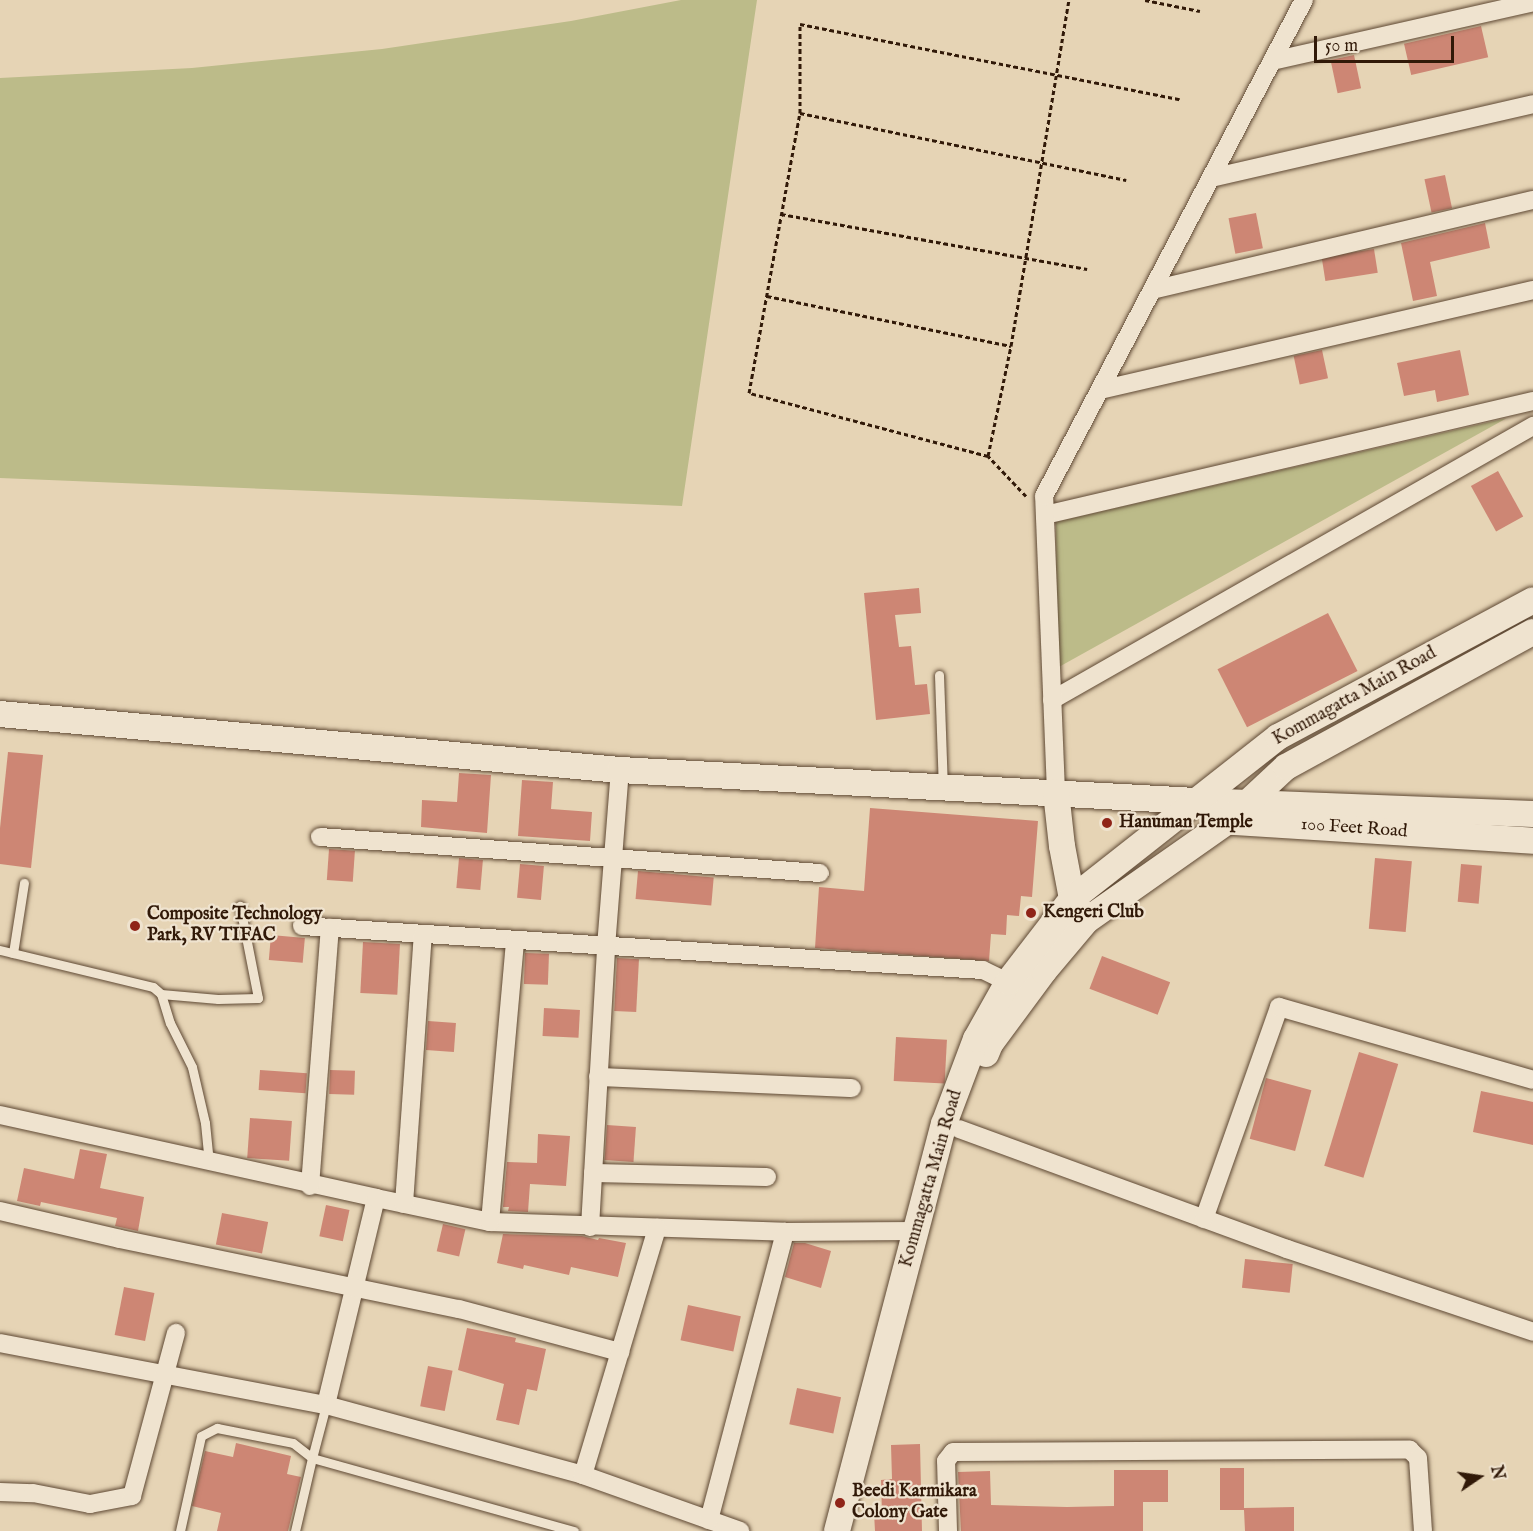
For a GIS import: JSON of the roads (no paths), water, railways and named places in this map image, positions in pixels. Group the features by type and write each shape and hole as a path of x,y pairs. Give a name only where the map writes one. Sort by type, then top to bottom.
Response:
{"main road":[{"name":"Kommagatta Main Road","path":"837,1531 944,1124 976,1039 1008,982 1072,899 1278,737 1533,600"},
{"name":"Kommagatta Main Road","path":"854,1531 958,1129 990,1044 1044,970 1087,920 1228,821 1286,767 1533,632"},
{"name":"100 Feet Road","path":"0,714 620,770 1196,801 1533,814"},
{"path":"1056,792 1062,846 1072,899 1087,920"},
{"name":"100 Feet Road","path":"1175,818 1533,841"}],"street":[{"path":"1056,792 1044,496 1304,0"},
{"path":"1272,61 1533,2"},
{"path":"1211,178 1533,104"},
{"path":"1152,290 1533,200"},
{"path":"1100,390 1533,290"},
{"path":"1045,515 1533,401"},
{"path":"1052,700 1533,426"},
{"path":"590,1227 606,947 620,770"},
{"path":"320,837 820,873"},
{"path":"302,926 515,942 983,970 1008,982"},
{"path":"310,1186 330,928"},
{"path":"404,1204 423,935"},
{"path":"490,1222 515,942"},
{"path":"1204,1219 1279,1007 1533,1080"},
{"path":"598,1077 852,1088"},
{"path":"0,1115 310,1186 490,1222 785,1232 917,1231"},
{"path":"958,1129 1204,1219 1533,1332"},
{"path":"593,1173 767,1177"},
{"path":"326,1405 376,1198"},
{"path":"0,1211 459,1309 620,1352"},
{"path":"583,1475 657,1228"},
{"path":"709,1520 785,1232"},
{"path":"0,1492 33,1493 90,1504 132,1496 177,1333"},
{"path":"0,1343 326,1405 583,1475 740,1531"},
{"path":"948,1531 946,1461 953,1452 1387,1450 1410,1450 1418,1458 1423,1531"}],"lane":[{"path":"939,675 943,788"},
{"path":"13,953 24,884"},
{"path":"161,994 218,999 258,998 240,906"},
{"path":"0,950 153,987 161,994 170,1023 192,1066 205,1123 209,1163"},
{"path":"296,1531 326,1405"},
{"path":"180,1531 201,1436 217,1428 293,1443 312,1458 574,1531"}],"place":[{"name":"Hanuman Temple","path":"1107,823"},
{"name":"Kengeri Club","path":"1031,913"},
{"name":"Composite Technology Park, RV TIFAC","path":"135,926"},
{"name":"Beedi Karmikara Colony Gate","path":"840,1503"}]}
